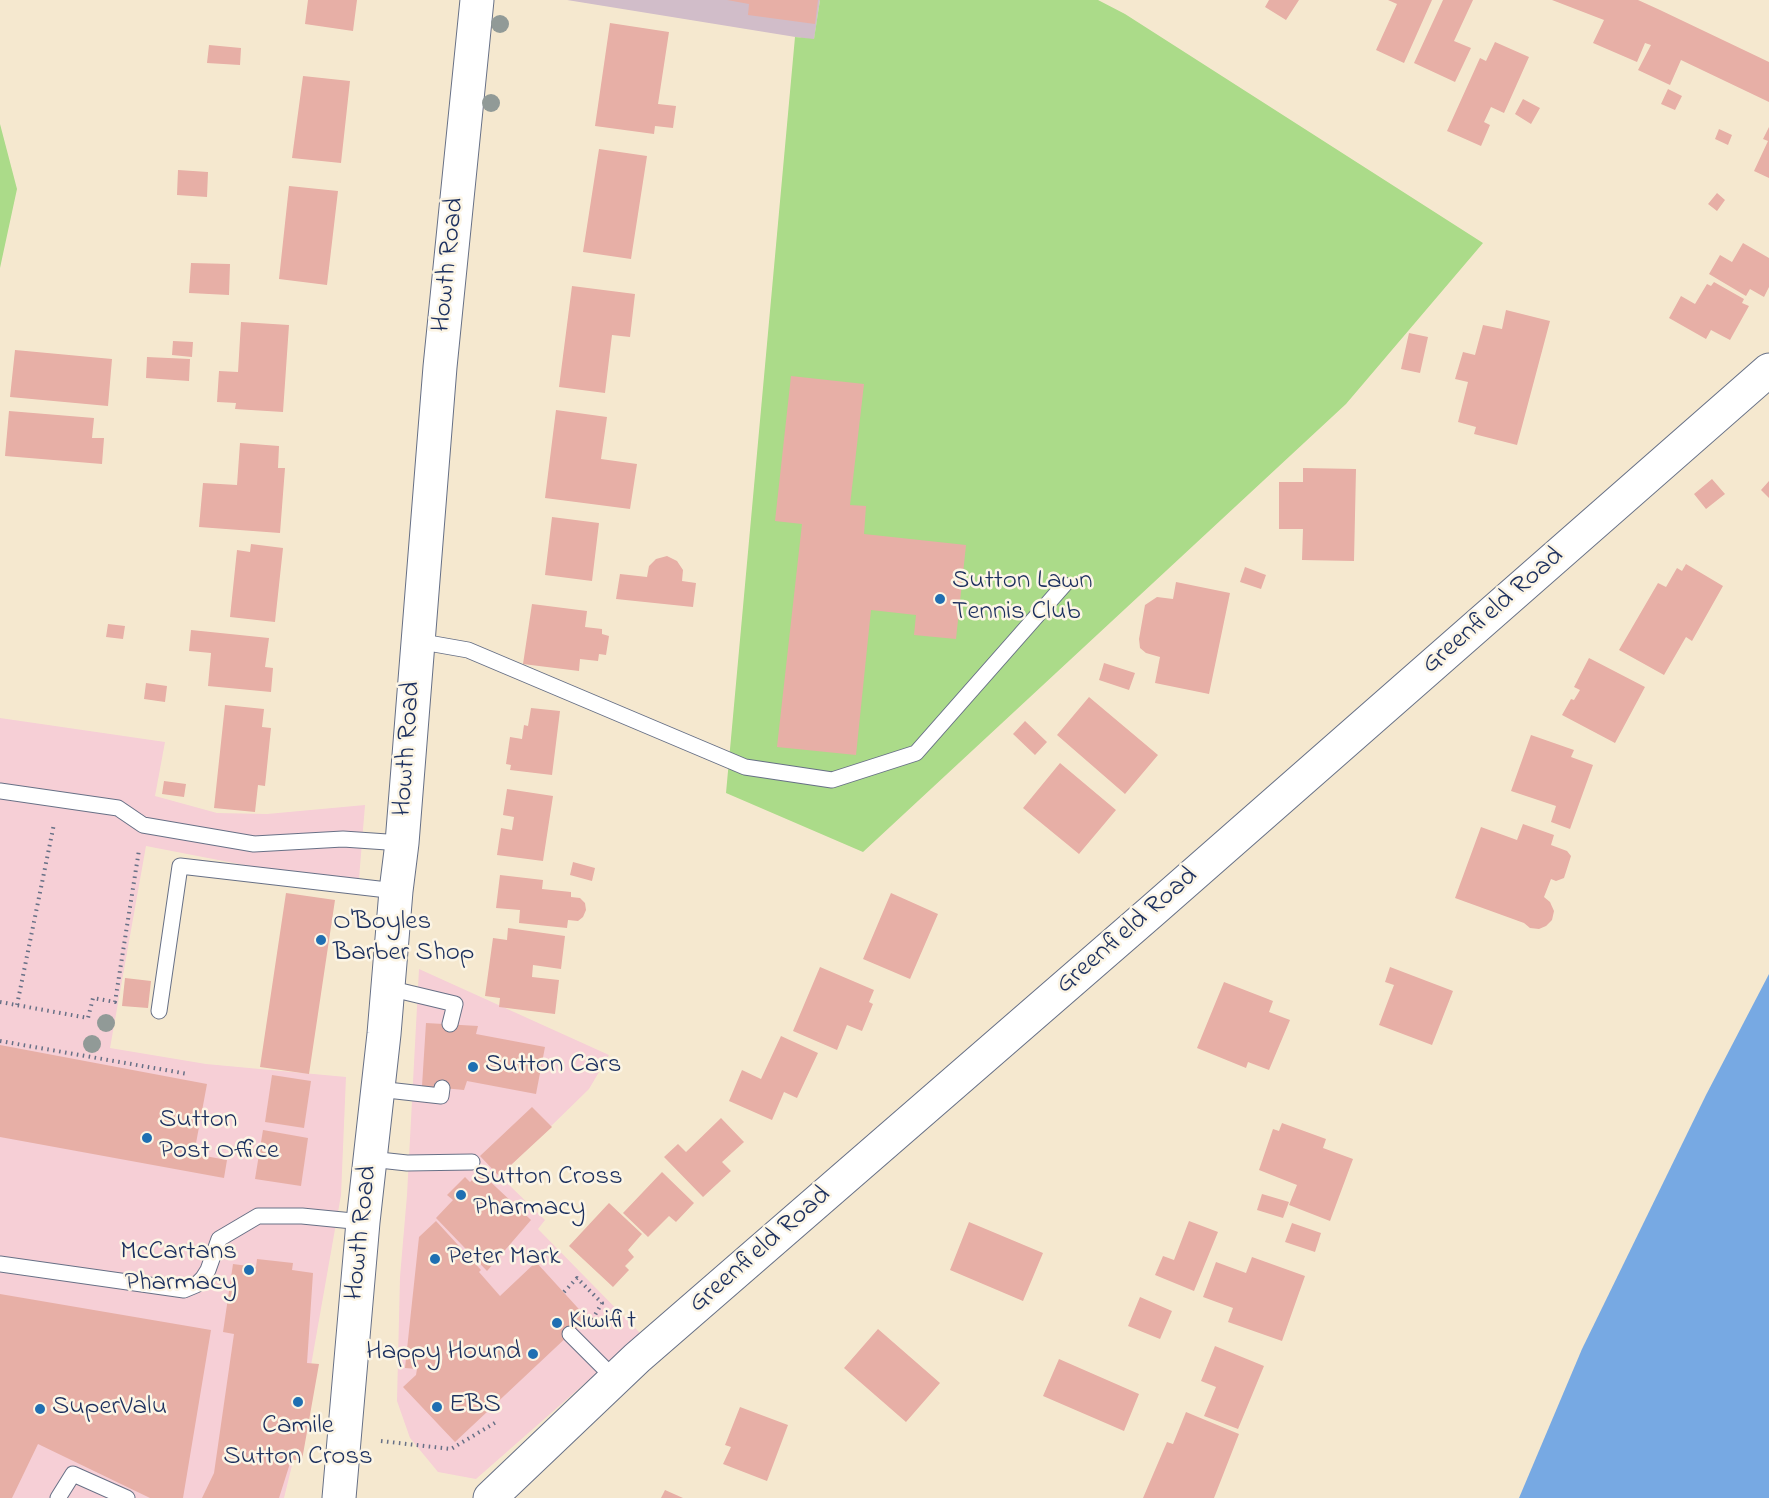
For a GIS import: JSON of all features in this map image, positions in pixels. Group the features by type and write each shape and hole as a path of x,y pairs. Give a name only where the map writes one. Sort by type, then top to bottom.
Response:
{"main road":[{"name":"Howth Road","path":"339,1498 363,1222 402,843 440,367 477,0"},
{"name":"Greenfield Road","path":"490,1498 615,1379 1364,727 1769,370"}],"lane":[{"path":"417,641 468,650 745,767 832,780 916,753 1064,585"},
{"path":"0,791 118,808 143,825 254,844 343,839 402,843"},
{"path":"159,1011 180,866 396,891"},
{"path":"388,988 455,1004 450,1024"},
{"path":"378,1089 441,1096 442,1088"},
{"path":"370,1159 407,1163 472,1162"},
{"path":"0,1264 184,1290 196,1285 203,1278 219,1239 258,1216 302,1216 363,1222"},
{"path":"570,1334 615,1379"},
{"path":"58,1498 73,1474 128,1498"}],"path":[{"path":"17,1005 58,800"},
{"path":"0,1002 88,1018 93,998 115,1002 143,825"},
{"path":"0,1041 188,1074"},
{"path":"564,1292 577,1278 602,1303"},
{"path":"381,1441 451,1449 498,1420"}],"shaded area":[{"path":"567,0 820,0 814,40"},
{"path":"0,718 165,742 155,796 217,813 267,814 365,805 359,879 270,870 146,846 110,1048 206,1064 346,1077 341,1195 297,1445 284,1498 0,1498"},
{"path":"419,969 609,1055 589,1089 500,1176 545,1220 538,1229 641,1334 476,1479 438,1472 410,1438 397,1401 400,1277 407,1195"}],"green space":[{"name":"Sutton Lawn Tennis Club","path":"820,0 1098,0 1125,14 1483,243 1346,404 863,852 726,793 795,37 814,39"},
{"path":"0,124 17,189 0,268"}],"water":[{"path":"1769,974 1769,1498 1519,1498 1582,1349 1706,1095"}],"building":[{"path":"308,0 357,0 353,31 305,24"},
{"path":"727,0 818,0 815,24 748,15 749,4"},
{"path":"1269,0 1299,0 1286,20 1265,7"},
{"path":"1388,0 1432,0 1404,63 1376,50 1397,4"},
{"path":"1443,0 1473,0 1454,41 1471,48 1455,82 1414,63"},
{"path":"1552,0 1638,0 1660,10 1769,62 1769,102 1681,60 1670,85 1638,70 1651,45 1645,43 1637,62 1593,43 1604,20"},
{"path":"610,23 669,32 658,104 676,106 673,128 655,126 654,134 595,126"},
{"path":"1495,42 1529,57 1504,113 1491,107 1484,122 1490,125 1481,146 1447,131 1480,58 1486,61"},
{"path":"209,45 241,48 240,65 207,63"},
{"path":"303,76 350,81 341,163 292,158"},
{"path":"1668,89 1682,96 1675,110 1661,104"},
{"path":"1523,99 1540,108 1531,124 1515,114"},
{"path":"1769,127 1769,178 1754,171 1768,141 1763,139"},
{"path":"1719,129 1732,135 1728,145 1715,139"},
{"path":"599,149 647,156 631,259 583,252"},
{"path":"178,170 208,172 207,197 177,195"},
{"path":"289,186 338,191 327,285 279,279"},
{"path":"1717,193 1725,200 1717,211 1708,204"},
{"path":"1743,243 1769,258 1769,287 1764,297 1750,289 1746,296 1709,274 1720,255 1732,262"},
{"path":"191,263 230,264 229,295 189,293"},
{"path":"1714,282 1744,299 1742,303 1749,306 1730,340 1711,330 1706,339 1669,318 1681,296 1695,304 1707,284 1711,286"},
{"path":"572,286 635,294 630,337 612,335 605,393 559,387"},
{"path":"1506,310 1550,321 1517,445 1474,434 1476,427 1458,422 1468,382 1455,379 1463,352 1475,355 1483,325 1502,329"},
{"path":"241,322 289,325 283,412 235,409 236,403 217,402 219,371 238,372"},
{"path":"1409,333 1428,337 1420,373 1401,369"},
{"path":"173,341 193,342 192,357 172,355"},
{"path":"15,350 112,359 108,406 10,397"},
{"path":"147,357 190,359 189,381 146,378"},
{"path":"791,376 864,384 850,505 866,506 864,534 966,545 956,639 914,635 916,615 871,610 856,755 777,747 802,524 775,521"},
{"path":"556,410 607,417 601,459 637,464 630,509 545,498"},
{"path":"9,411 94,418 92,438 104,438 102,464 5,456"},
{"path":"240,443 279,446 278,468 285,468 280,533 199,527 203,483 237,485"},
{"path":"1303,468 1356,469 1354,561 1302,560 1303,529 1279,529 1279,482 1303,482"},
{"path":"1712,479 1725,494 1706,509 1694,494"},
{"path":"1769,481 1769,498 1761,490"},
{"path":"552,517 599,523 592,581 545,575"},
{"path":"251,544 283,548 275,622 230,617 237,550 250,552"},
{"path":"667,556 677,561 683,570 682,581 696,583 693,607 616,599 620,574 647,577 649,566 656,559"},
{"path":"1686,564 1723,586 1692,641 1686,637 1664,675 1619,650 1658,583 1666,587 1677,568 1682,571"},
{"path":"1245,567 1266,575 1261,589 1240,582"},
{"path":"1176,582 1230,593 1209,694 1155,683 1160,657 1146,653 1140,648 1139,639 1145,605 1157,597 1173,599"},
{"path":"532,604 587,611 585,627 602,629 602,634 609,636 606,655 599,654 598,661 580,659 579,671 523,664"},
{"path":"108,624 125,626 123,639 106,637"},
{"path":"191,630 269,638 265,667 273,668 271,692 208,686 211,653 189,651"},
{"path":"1589,658 1645,687 1615,743 1562,715 1571,699 1574,700 1580,690 1574,687"},
{"path":"1104,663 1135,673 1129,690 1099,680"},
{"path":"146,683 167,686 165,702 144,699"},
{"path":"1089,697 1158,755 1125,794 1057,735"},
{"path":"225,705 264,709 262,727 271,728 265,786 258,785 255,812 214,808"},
{"path":"531,708 560,711 552,775 510,770 511,765 506,764 510,737 522,739 524,725 528,726"},
{"path":"1025,721 1047,742 1035,755 1013,734"},
{"path":"1531,735 1574,750 1571,757 1593,765 1570,829 1551,822 1556,806 1511,791"},
{"path":"1060,763 1116,810 1079,854 1023,808"},
{"path":"164,781 186,784 184,797 162,794"},
{"path":"507,789 553,796 543,861 497,855 501,828 512,830 514,817 503,815"},
{"path":"1523,824 1554,835 1551,845 1567,851 1571,856 1564,878 1556,881 1551,879 1544,897 1550,902 1554,911 1552,920 1539,929 1530,928 1524,923 1455,898 1481,827 1517,840"},
{"path":"573,862 595,868 592,881 570,875"},
{"path":"500,875 543,880 542,889 571,892 571,897 580,898 585,903 586,910 583,917 578,921 568,920 567,928 519,923 520,910 496,908"},
{"path":"286,893 335,900 309,1074 260,1067"},
{"path":"891,893 938,914 910,979 863,959"},
{"path":"508,928 565,936 561,969 533,965 532,977 559,980 555,1014 499,1007 500,998 485,996 493,938 507,940"},
{"path":"820,967 874,990 869,1002 873,1004 862,1031 847,1025 837,1050 793,1031"},
{"path":"1390,967 1453,991 1432,1045 1379,1025 1394,985 1385,982"},
{"path":"125,978 151,981 148,1008 122,1006"},
{"path":"1224,982 1273,1001 1269,1012 1290,1020 1269,1070 1248,1062 1246,1068 1197,1048"},
{"path":"426,1023 478,1026 476,1034 545,1047 536,1094 467,1081 464,1090 422,1086"},
{"path":"781,1036 818,1053 797,1098 784,1092 772,1120 729,1101 742,1070 761,1079"},
{"path":"0,1045 207,1084 194,1154 227,1160 224,1178 0,1137"},
{"path":"272,1075 311,1081 304,1128 265,1122"},
{"path":"532,1107 552,1127 499,1176 480,1156"},
{"path":"721,1118 744,1142 722,1162 731,1171 703,1197 664,1157 678,1144 686,1152"},
{"path":"1282,1123 1326,1139 1323,1148 1353,1159 1330,1221 1289,1205 1297,1185 1259,1170 1273,1129 1279,1131"},
{"path":"263,1130 308,1138 301,1186 255,1179"},
{"path":"480,1172 531,1220 487,1271 436,1218 453,1200 447,1195 465,1177 470,1182"},
{"path":"662,1172 694,1203 676,1222 669,1216 648,1237 623,1213"},
{"path":"1262,1194 1289,1202 1283,1218 1257,1210"},
{"path":"609,1203 642,1234 628,1250 634,1257 625,1266 629,1270 613,1287 569,1246"},
{"path":"436,1221 481,1270 479,1272 500,1296 536,1262 587,1318 455,1442 403,1387 416,1375 417,1369 405,1368 419,1237"},
{"path":"1189,1221 1218,1232 1194,1291 1155,1275 1163,1256 1174,1260"},
{"path":"969,1222 1043,1253 1023,1301 950,1270"},
{"path":"1292,1223 1321,1233 1315,1252 1285,1242"},
{"path":"1252,1257 1305,1276 1282,1341 1228,1322 1233,1308 1203,1297 1216,1262 1246,1273"},
{"path":"257,1259 293,1263 292,1270 313,1273 307,1363 319,1364 302,1460 291,1460 279,1498 202,1498 214,1473 234,1334 223,1332 233,1264 256,1267"},
{"path":"0,1294 211,1330 183,1498 150,1498 38,1444 12,1498 0,1498"},
{"path":"1140,1297 1172,1311 1160,1339 1128,1326"},
{"path":"878,1329 940,1383 906,1422 844,1368"},
{"path":"1215,1346 1264,1366 1238,1429 1204,1416 1216,1387 1201,1381"},
{"path":"1059,1359 1139,1394 1124,1431 1043,1396"},
{"path":"740,1407 788,1425 767,1481 723,1464 731,1447 725,1445"},
{"path":"1186,1412 1239,1434 1214,1498 1143,1498 1167,1442 1173,1444"},
{"path":"665,1490 683,1498 661,1498"}],"place":[{"name":"Sutton Lawn Tennis Club","path":"940,599"},
{"name":"O'Boyles Barber Shop","path":"321,940"},
{"name":"Sutton Cars","path":"473,1067"},
{"name":"Sutton Post Office","path":"147,1138"},
{"name":"Sutton Cross Pharmacy","path":"461,1195"},
{"name":"Peter Mark","path":"435,1259"},
{"name":"McCartans Pharmacy","path":"249,1270"},
{"name":"Kiwifit","path":"557,1323"},
{"name":"Happy Hound","path":"533,1354"},
{"name":"Camile Sutton Cross","path":"298,1402"},
{"name":"EBS","path":"437,1407"},
{"name":"SuperValu","path":"40,1409"}]}
